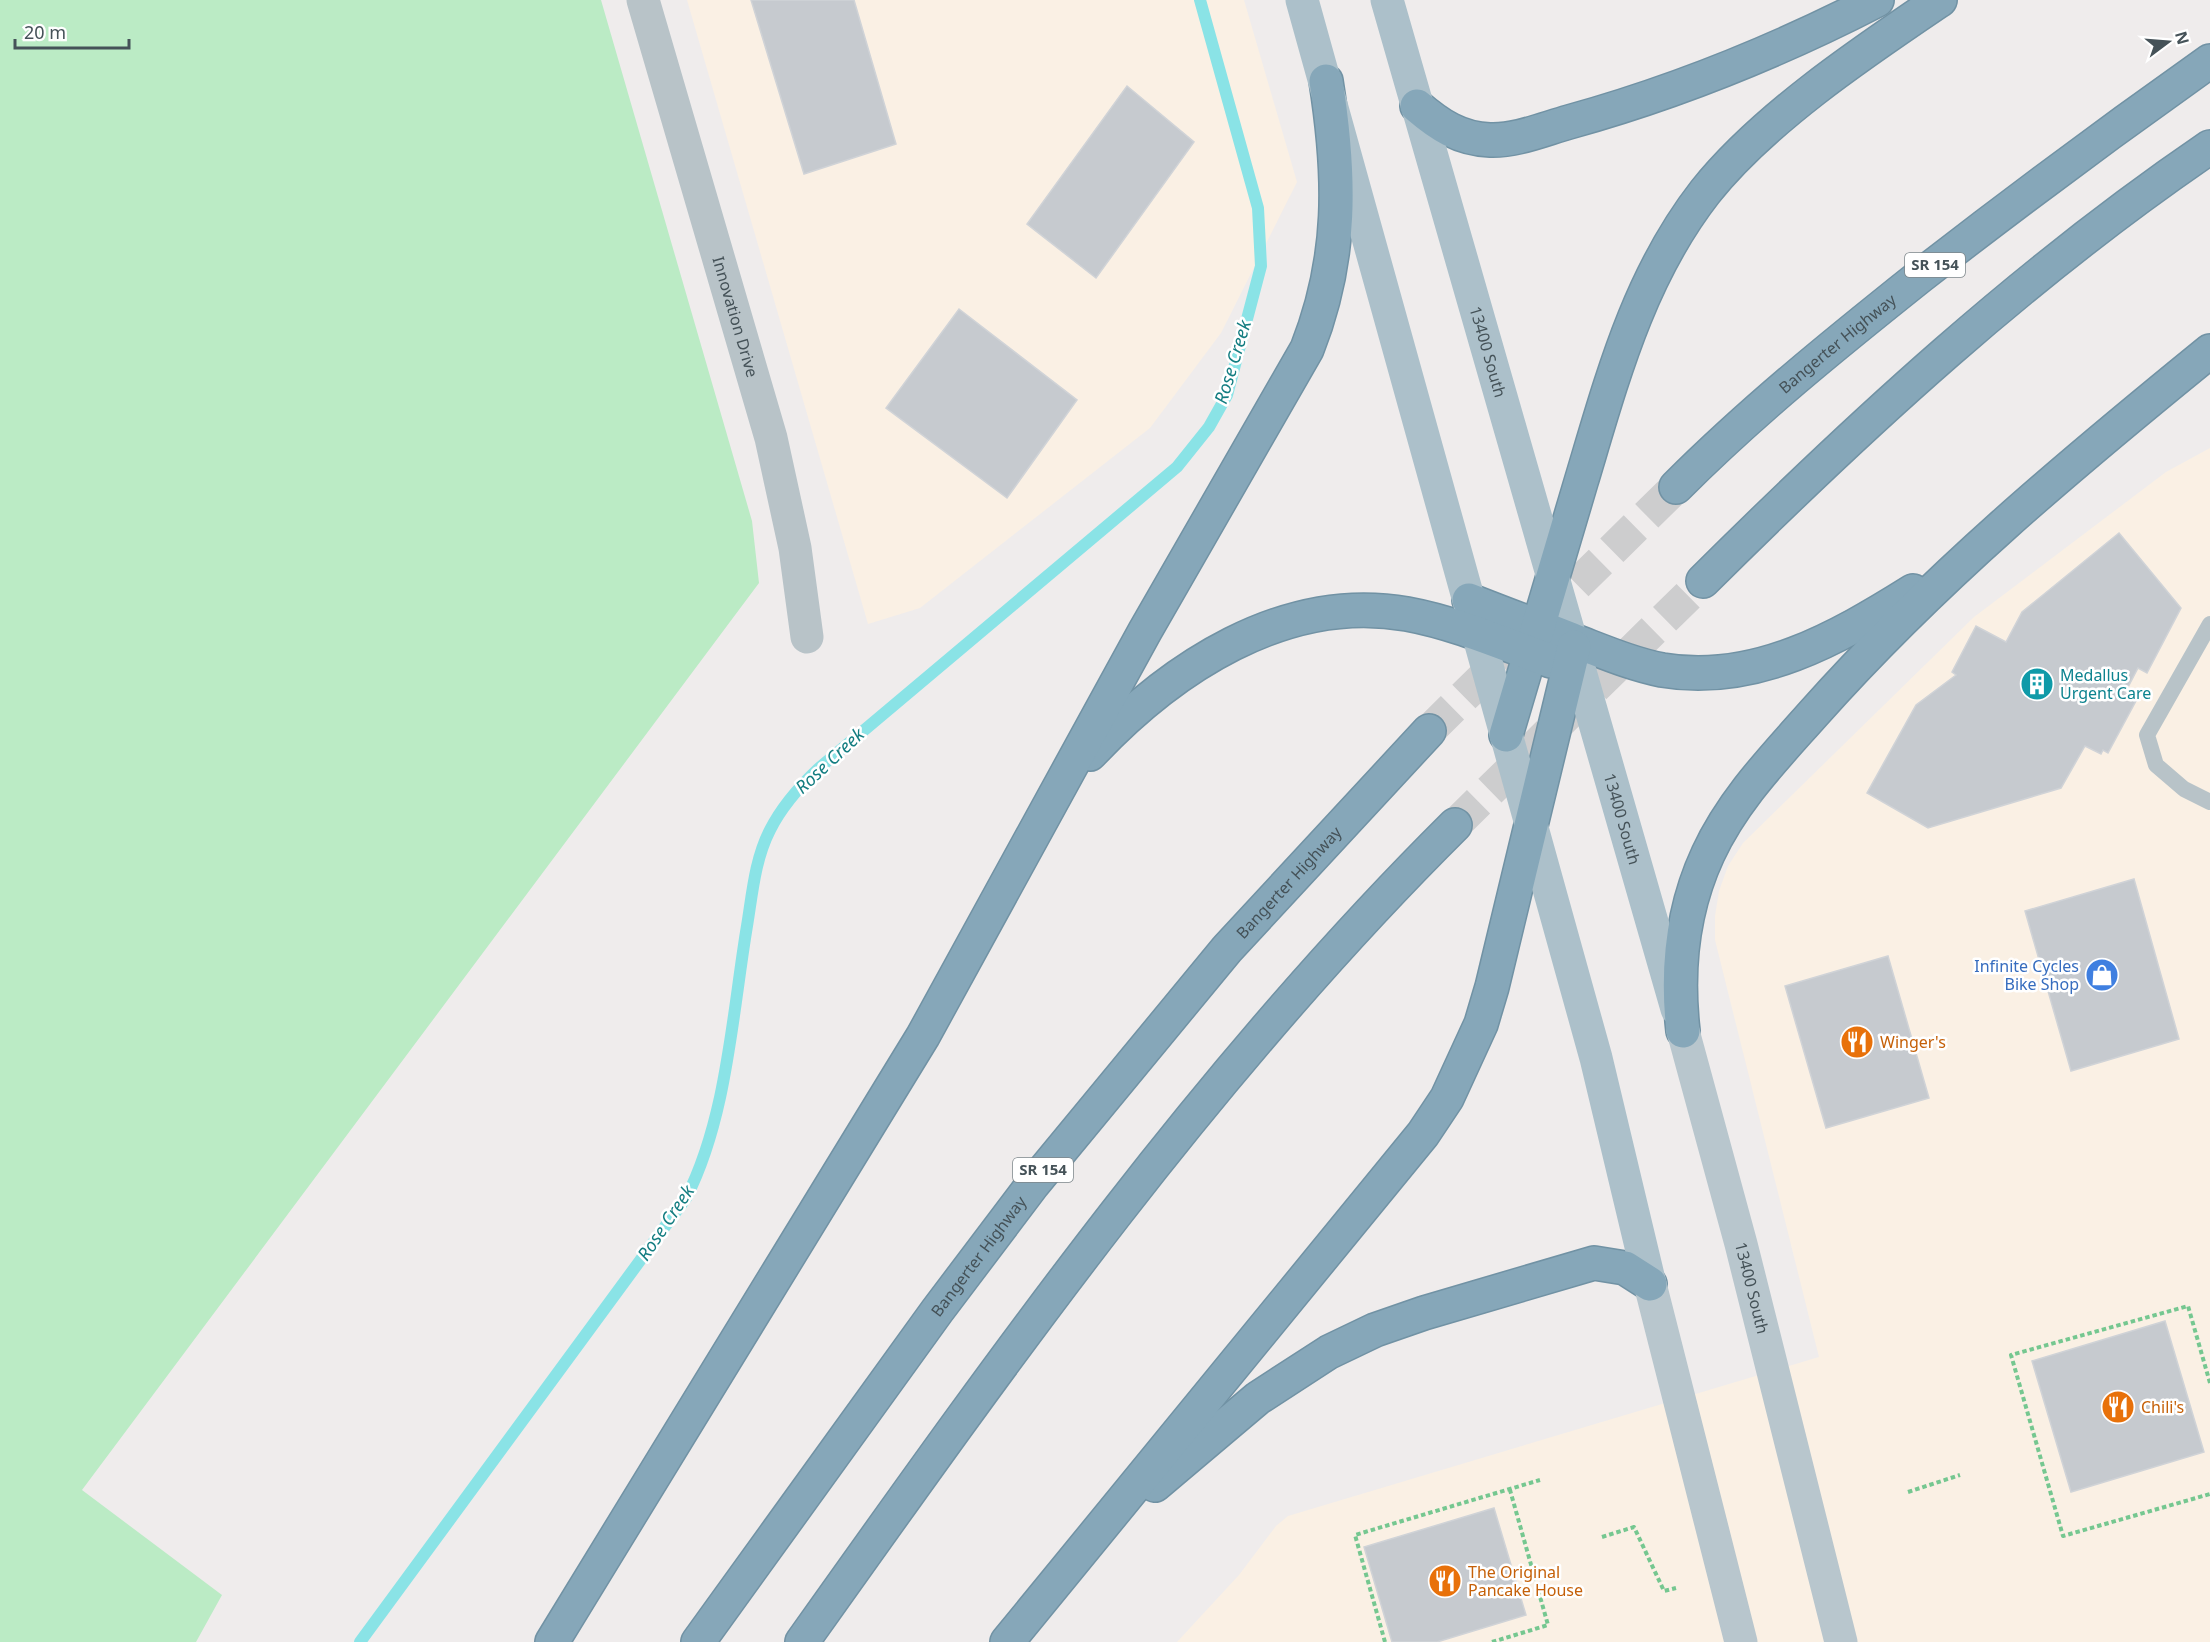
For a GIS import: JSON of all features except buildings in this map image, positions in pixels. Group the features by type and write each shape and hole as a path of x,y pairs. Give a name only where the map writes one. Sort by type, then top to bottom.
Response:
{"highway":[{"path":"1418,106 1451,132 1491,140 1511,138 1624,107 1699,81 1772,52 1877,0"},
{"path":"1506,735 1626,334 1652,273 1677,231 1706,191 1757,137 1874,47 1940,0"},
{"name":"Bangerter Highway","path":"1676,487 1731,432 1865,320 2002,212 2210,61"},
{"path":"552,1642 923,1036 1145,631 1292,379 1315,329 1331,265 1337,221 1338,175 1326,81"},
{"path":"1702,581 1815,470 1897,394 1991,313 2087,237 2210,147"},
{"path":"1683,1031 1679,996 1685,925 1694,890 1724,823 1745,792 1833,692 1970,554 2210,351"},
{"path":"1469,600 1534,640 1574,656 1628,661 1661,670 1709,673 1750,669 1780,661 1844,632 1887,608 1970,554"},
{"path":"1049,804 1080,764 1114,728 1152,695 1193,666 1246,637 1303,618 1331,613 1370,611 1416,616 1479,636 1534,640"},
{"path":"1007,1642 1423,1134 1447,1098 1467,1060 1484,1015 1574,656"},
{"name":"Bangerter Highway","path":"698,1642 937,1311 1040,1175 1227,949 1429,731"},
{"path":"802,1642 1027,1329 1132,1193 1255,1043 1382,898 1455,825"},
{"path":"1092,1539 1258,1398 1329,1352 1375,1330 1594,1263 1625,1268 1650,1284"}],"main road":[{"path":"1302,0 1596,1058 1650,1284 1741,1642"},
{"name":"13400 South","path":"1387,0 1683,1031 1744,1256 1841,1642"}],"street":[{"name":"Innovation Drive","path":"643,0 771,438 795,548 807,637"}],"lane":[{"path":"2210,624 2147,735 2156,765 2184,789 2210,802"}],"path":[{"path":"2210,1383 2188,1306 2012,1355 2063,1536 2210,1494"},
{"path":"1908,1492 1960,1475"},
{"path":"1385,1642 1355,1534 1540,1480"},
{"path":"1492,1642 1548,1625 1510,1490"},
{"path":"1602,1537 1634,1527 1664,1591 1676,1588"}],"shaded area":[{"path":"687,0 1244,0 1297,182 1221,333 1150,428 920,608 868,624"},
{"path":"2210,448 2210,1642 1177,1642 1239,1575 1276,1526 1288,1516 1819,1357 1715,940 1715,916 1719,891 1728,866 1743,843 1974,617 2166,472"}],"green space":[{"path":"0,0 601,0 752,521 759,583 82,1490 222,1595 196,1642 0,1642"}],"waterway":[{"name":"Rose Creek","path":"360,1642 686,1198 699,1168 719,1102 760,854 770,830 785,805 818,769 1177,467 1209,427 1227,395 1261,266 1258,208 1200,0"}],"tunnel":[{"path":"1542,619 1676,487"},
{"path":"1455,825 1703,581"},
{"path":"1429,731 1508,653"}],"place":[{"name":"Medallus Urgent Care","path":"2037,684"},
{"name":"Infinite Cycles Bike Shop","path":"2102,975"},
{"name":"Winger's","path":"1857,1042"},
{"name":"Chili's","path":"2118,1407"},
{"name":"The Original Pancake House","path":"1445,1581"}]}
